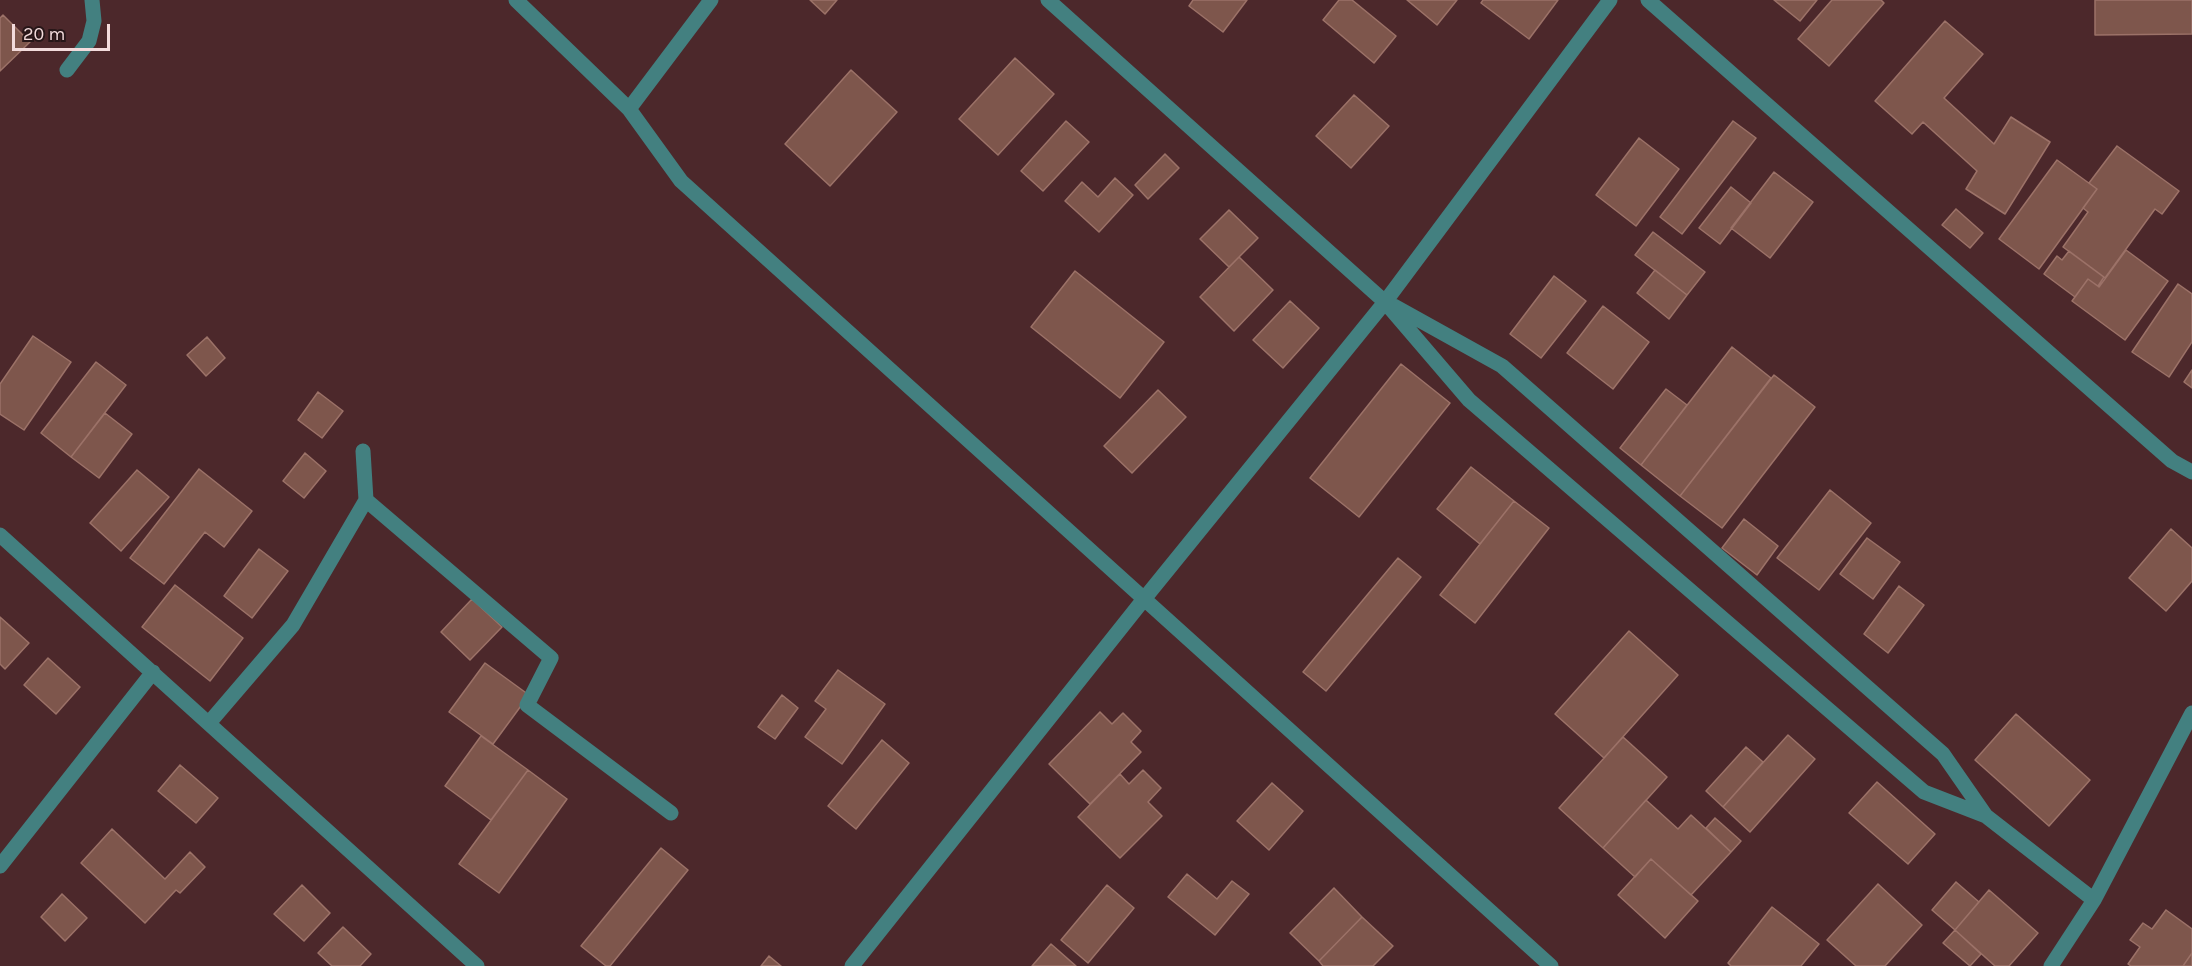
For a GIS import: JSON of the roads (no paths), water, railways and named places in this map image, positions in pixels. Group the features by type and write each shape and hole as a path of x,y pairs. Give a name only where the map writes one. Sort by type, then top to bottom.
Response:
{"street":[{"path":"67,70 89,41 94,21 92,0"},
{"path":"516,0 629,109 681,181 1551,966"},
{"path":"629,109 711,0"},
{"path":"1048,0 1385,302 1469,400 1924,792 1986,816 2094,900"},
{"path":"852,966 1144,598 1385,302 1610,0"},
{"path":"1648,0 2172,461 2192,472"},
{"path":"1385,302 1502,366 1943,754 1986,816"},
{"path":"209,723 293,625 366,500 363,451"},
{"path":"366,500 551,658 527,705 671,813"},
{"path":"0,535 477,966"},
{"path":"0,866 153,672"},
{"path":"2051,966 2094,900 2192,713"}]}
